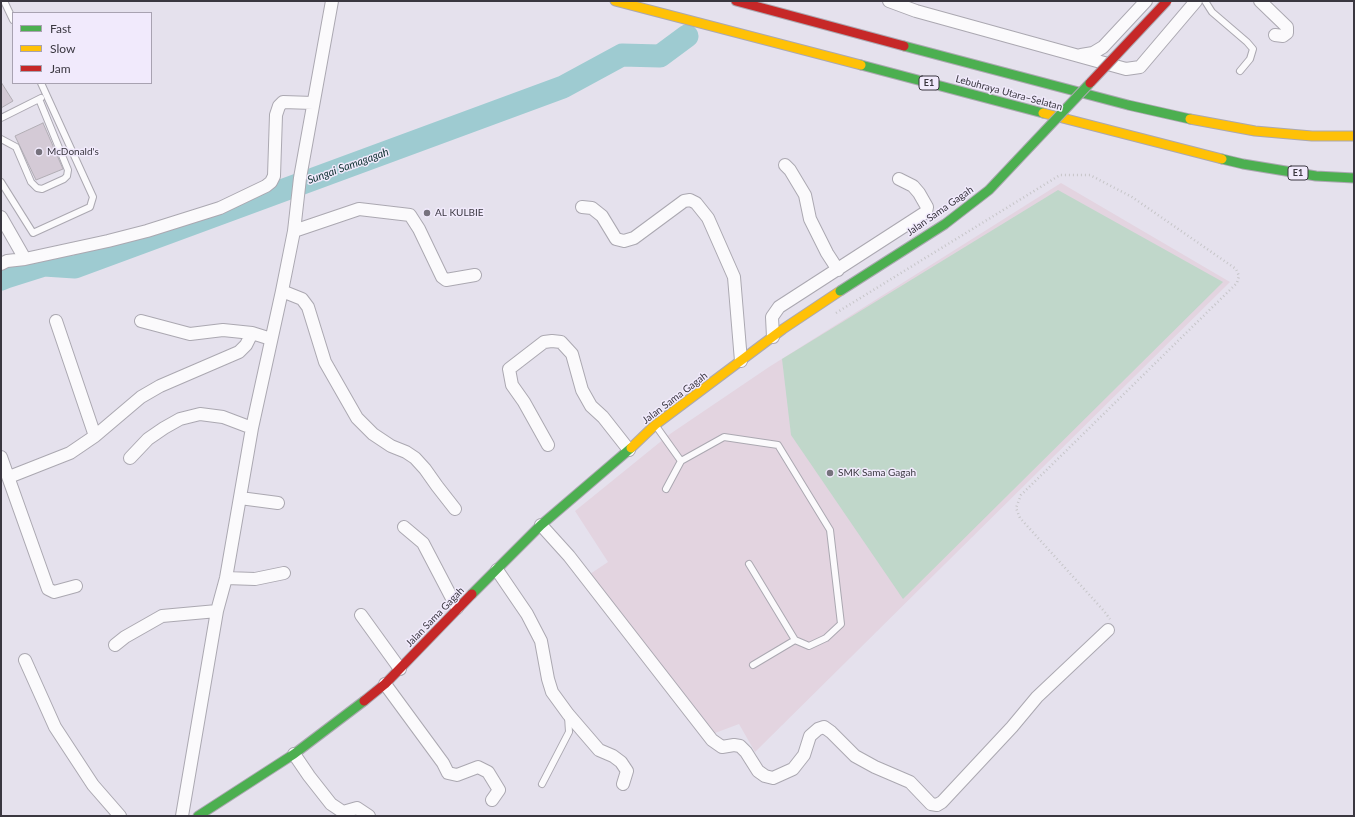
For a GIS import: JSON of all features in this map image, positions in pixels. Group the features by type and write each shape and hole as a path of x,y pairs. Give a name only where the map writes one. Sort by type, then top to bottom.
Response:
{"main road":[{"name":"Lebuhraya Utara–Selatan","path":"615,1 1242,164 1316,176 1354,178"},
{"name":"Lebuhraya Utara–Selatan","path":"736,1 1135,107 1255,131 1312,136 1354,136"},
{"name":"Jalan Sama Gagah","path":"198,816 294,754 346,716 385,684 457,608 541,525 629,450 655,425 773,337 840,291 944,224 989,190 1167,1"}],"street":[{"path":"182,816 252,428 294,231 300,178 332,1"},
{"path":"889,1 918,6 1126,70 1140,67 1196,1"},
{"path":"1079,56 1093,54 1103,47 1146,1"},
{"path":"1260,1 1287,27 1287,33 1283,36 1275,35"},
{"path":"1,264 7,261 25,259 108,241 154,229 220,208 266,186 271,182 274,176 276,115 279,106 283,102 313,103"},
{"path":"785,165 790,170 805,195 810,219 838,270"},
{"path":"773,337 772,317 779,307 926,212 927,207 924,200 913,186 899,180"},
{"path":"582,207 592,208 602,216 616,239 624,241 634,238 684,201 690,200 696,203 708,218 734,277 742,361"},
{"path":"294,231 359,209 410,215 442,277 446,280 475,276"},
{"path":"1,217 25,259"},
{"path":"282,291 302,299 308,307 325,362 357,418 373,434 391,446 406,452 415,458 455,509"},
{"path":"56,321 95,436"},
{"path":"141,321 190,334 223,330 252,333 271,339"},
{"path":"9,477 70,453 95,436 141,398 160,386 239,352 246,345 252,333"},
{"path":"548,445 524,402 512,385 509,368 544,342 552,341 561,342 572,354 582,390 591,406 603,417 629,450"},
{"path":"130,458 148,440 164,428 180,419 200,414 223,417 252,428"},
{"path":"1,457 48,588 54,592 76,586"},
{"path":"240,498 278,503"},
{"path":"541,525 574,562 712,740 722,747 734,745 740,746 746,752 758,771 765,776 773,778 794,769 804,755 810,736 818,729 824,728 831,732 855,756 875,767 910,782 931,804 937,805 942,802 1012,727 1036,697 1108,630"},
{"path":"404,527 423,543 457,608"},
{"path":"497,570 527,614 541,641 552,692 568,714 599,750 613,756 621,762 627,771 623,784"},
{"path":"226,578 254,579 284,573"},
{"path":"115,645 125,637 162,616 218,611"},
{"path":"362,616 400,669"},
{"path":"25,660 55,727 93,785 120,816"},
{"path":"385,684 443,763 448,773 457,775 478,767 488,772 499,790 492,800"},
{"path":"294,754 331,804 343,812 357,808 369,816"}],"lane":[{"path":"4,1 12,18"},
{"path":"1205,1 1212,12 1253,49 1250,59 1240,71"},
{"path":"1,182 33,233 90,206 93,197 41,84"},
{"path":"1,118 46,95"},
{"path":"1,139 16,147 31,182 37,188 42,189 64,179 67,176 68,170 38,99"},
{"path":"655,425 680,460"},
{"path":"666,490 680,460 724,437 778,445 830,530 841,624 826,638 809,646 796,640 750,564"},
{"path":"753,665 796,640"},
{"path":"542,784 569,732 568,714"}],"path":[{"path":"833,315 1060,175 1090,175 1132,197 1236,269 1239,276 1237,283 1021,495 1016,508 1020,518 1104,610 1110,619 1108,630"}],"shaded area":[{"name":"SMK Sama Gagah","path":"1061,183 1230,282 755,752 739,724 715,733 590,574 608,562 575,511 670,434 769,367"}],"green space":[{"path":"1058,190 1223,282 903,599 791,435 782,359"}],"building":[{"path":"1,82 13,101 1,108"},
{"name":"McDonald's","path":"43,123 63,169 36,180 15,136"}],"waterway":[{"name":"Sungai Samagagah","path":"1,279 44,265 75,267 563,87 622,55 660,56 687,36"}],"traffic: fast":[{"path":"904,46 1128,105 1190,119"},
{"path":"861,65 1043,113"},
{"path":"840,291 945,224 989,190 1090,83"},
{"path":"1222,159 1316,176 1354,178"},
{"path":"472,594 541,525 631,448"},
{"path":"198,816 294,754 364,701"}],"traffic: slow":[{"path":"615,1 861,65"},
{"path":"1043,113 1222,159"},
{"path":"1190,119 1255,131 1312,136 1354,136"},
{"path":"631,448 655,425 783,329 840,291"}],"traffic: jam":[{"path":"736,1 904,46"},
{"path":"1090,83 1167,1"},
{"path":"364,701 385,684 472,594"}],"place":[{"name":"McDonald's","path":"39,152"},
{"name":"AL KULBIE","path":"427,213"},
{"name":"SMK Sama Gagah","path":"830,473"}]}
